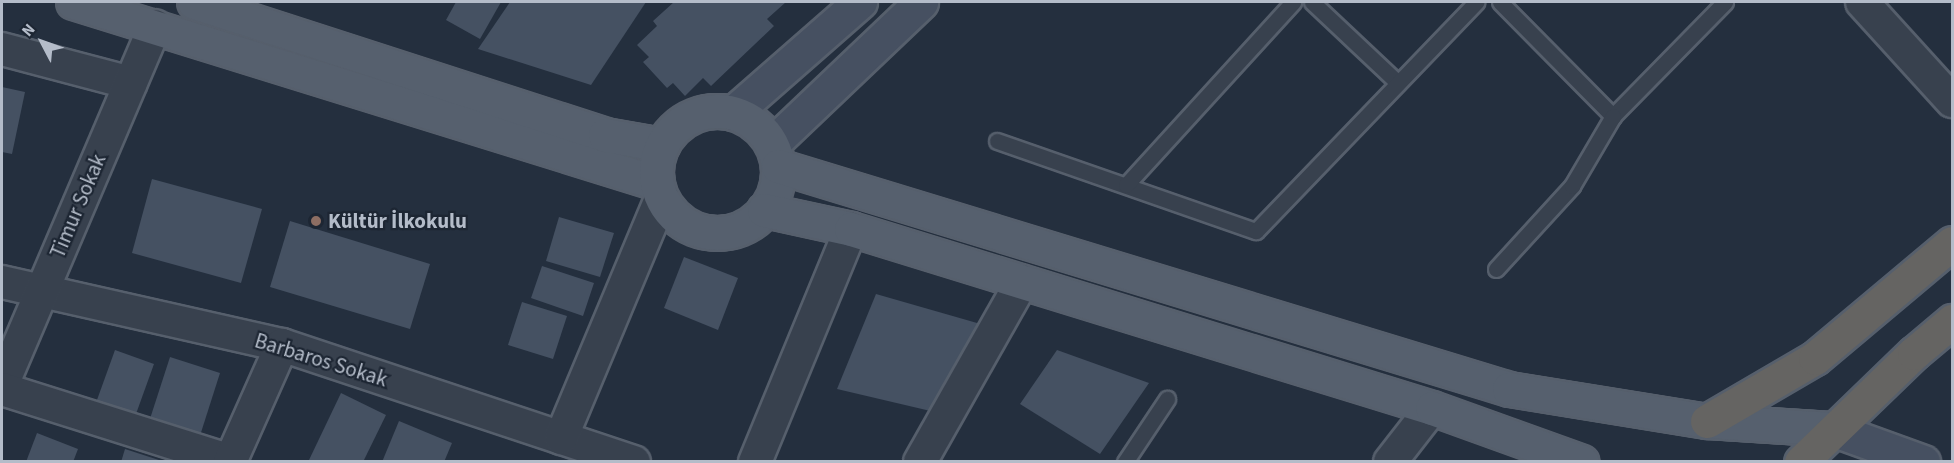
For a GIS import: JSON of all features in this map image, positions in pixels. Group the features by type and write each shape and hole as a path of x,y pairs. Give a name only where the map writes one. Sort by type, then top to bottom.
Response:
{"highway":[{"path":"1707,421 1815,358 1953,243"},
{"path":"1801,462 1832,429 1953,321"}],"main road":[{"path":"73,2 155,26 659,190"},
{"path":"194,2 605,135 662,145"},
{"path":"921,2 775,155 773,196 764,210 749,224 730,231 710,232 690,226 673,214 659,190 662,145 675,128 692,116 712,111 733,113 749,120 775,155 1509,389 1707,421 1832,429 1923,462"},
{"path":"733,113 851,4"},
{"path":"764,210 851,229 1432,408 1582,462"}],"street":[{"path":"1862,2 1953,101"},
{"name":"Timur Sokak","path":"2,387 155,26"},
{"path":"2,48 131,83"},
{"path":"561,438 659,190"},
{"path":"755,462 851,229"},
{"name":"Barbaros Sokak","path":"2,282 43,288 282,345 634,462"},
{"path":"920,462 1022,282"},
{"path":"2,387 230,461 282,345"},
{"path":"1390,462 1432,408"}],"lane":[{"path":"1126,185 1293,2"},
{"path":"1312,2 1398,82"},
{"path":"997,141 1256,231 1476,2"},
{"path":"1500,2 1613,116"},
{"path":"1496,269 1572,186 1613,116 1725,2"},
{"path":"1125,462 1167,399"}],"building":[{"path":"456,2 501,2 480,39 446,20"},
{"path":"510,2 646,2 591,85 478,49"},
{"path":"674,2 786,2 767,19 774,26 711,86 703,78 685,96 673,83 667,88 643,62 649,57 637,45 657,26 653,21"},
{"path":"2,87 25,92 12,154 2,152"},
{"path":"152,179 262,209 241,283 132,253"},
{"path":"559,217 614,233 600,277 546,261"},
{"path":"290,221 430,264 410,329 270,287"},
{"path":"684,257 738,278 718,330 664,308"},
{"path":"542,266 594,283 583,316 531,298"},
{"path":"876,294 991,327 939,413 837,389"},
{"path":"522,302 567,316 553,359 508,345"},
{"path":"115,350 154,364 132,425 93,411"},
{"path":"1057,350 1149,383 1100,454 1020,404"},
{"path":"170,357 220,373 197,445 147,428"},
{"path":"341,393 386,415 363,462 313,462 309,460"},
{"path":"399,421 452,443 444,462 382,462"},
{"path":"37,433 78,449 73,462 26,462"},
{"path":"125,449 162,461 162,462 121,462"}],"place":[{"name":"Kültür İlkokulu","path":"316,221"}]}
